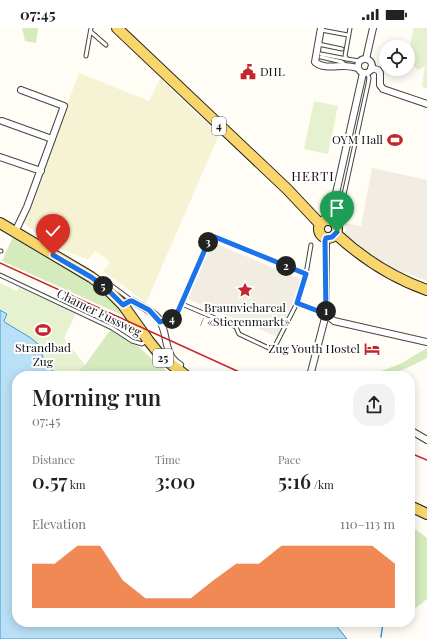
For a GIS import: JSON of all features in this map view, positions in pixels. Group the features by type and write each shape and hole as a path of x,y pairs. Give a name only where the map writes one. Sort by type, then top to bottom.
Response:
{"main road":[{"name":"4","path":"117,28 287,189 320,224 319,231 321,236 331,236 389,273 427,290"},
{"path":"320,224 325,220 330,220"},
{"name":"4","path":"330,220 334,222 337,227 331,236"},
{"name":"25","path":"0,223 16,231 91,277 128,303 148,340 160,355 181,371"},
{"path":"415,508 427,514"}],"street":[{"path":"366,59 373,28"},
{"path":"321,29 315,62 334,67 359,64"},
{"path":"366,59 362,59 359,64 360,71 378,70 380,73 380,85 383,89 427,104"},
{"path":"330,220 339,176 370,61 366,59"},
{"path":"16,231 41,171 64,106 21,90"},
{"path":"2,121 52,139"},
{"path":"0,157 41,171"},
{"path":"311,371 326,314 331,236"},
{"path":"128,303 149,310 160,322 164,330 170,354 184,371"},
{"path":"326,314 334,321 427,342"},
{"path":"415,433 427,440"}],"lane":[{"path":"347,59 345,56 345,51 350,28"},
{"path":"321,29 348,35"},
{"path":"91,30 106,45"},
{"path":"86,56 91,30"},
{"path":"318,44 342,49"},
{"path":"346,66 342,62 321,56 347,59 359,64"},
{"path":"0,219 16,231 98,277"},
{"path":"160,322 176,316 210,238 215,237 306,274"},
{"path":"182,304 236,327 239,334 273,350 297,303 306,274 311,245"},
{"name":"Chamer Fussweg","path":"0,275 112,328 132,342 142,344 148,340"},
{"path":"104,281 128,303"},
{"path":"297,303 326,314"}],"shaded area":[{"path":"79,73 149,101 160,79 219,135 146,303 103,271 110,262 95,251 88,260 54,246 68,224 49,212 42,223 52,229 45,240 23,222"},
{"path":"372,168 427,180 427,281 405,272 403,274 379,262 361,249 344,233 346,230 345,223 361,226"},
{"name":"Braunviehareal / «Stierenmarkt»","path":"212,242 302,280 278,337 188,299"}],"green space":[{"path":"22,28 38,28 36,43 25,41"},
{"path":"413,28 427,28 427,89 422,86 425,66 418,70 415,67 415,40 411,40"},
{"path":"314,101 338,106 328,154 304,149"},
{"path":"13,237 56,261 90,283 116,305 122,315 2,261"},
{"name":"Strandbad Zug","path":"0,283 17,291 19,287 76,313 64,338 85,365 78,371 53,371 45,360 38,344 32,338 6,323 5,321 8,314 0,309"},
{"path":"111,329 132,344 138,346 167,371 78,371 85,365"},
{"path":"427,348 427,358 399,371 381,371 400,364"},
{"path":"415,530 427,538 427,599 415,608"}],"water":[{"path":"0,310 7,314 4,321 6,323 38,344 44,360 53,371 12,371 12,627 337,627 347,639 0,639"}],"waterway":[{"path":"381,637 382,627"}],"railway":[{"path":"0,263 237,371"},
{"path":"415,455 427,460"}],"place":[{"name":"DHL","path":"248,72"},
{"name":"OYM Hall","path":"395,140"},
{"name":"Braunviehareal / «Stierenmarkt»","path":"245,290"},
{"name":"Strandbad Zug","path":"43,330"},
{"name":"Zug Youth Hostel","path":"372,349"}],"district":[{"name":"HERTI","path":"313,176"}],"route":[{"path":"53,255 91,277 111,292 123,305 132,301 149,310 160,322 173,318 179,312 210,238 215,237 306,274 297,303 326,314 325,241 326,238 332,237 337,232"}]}
